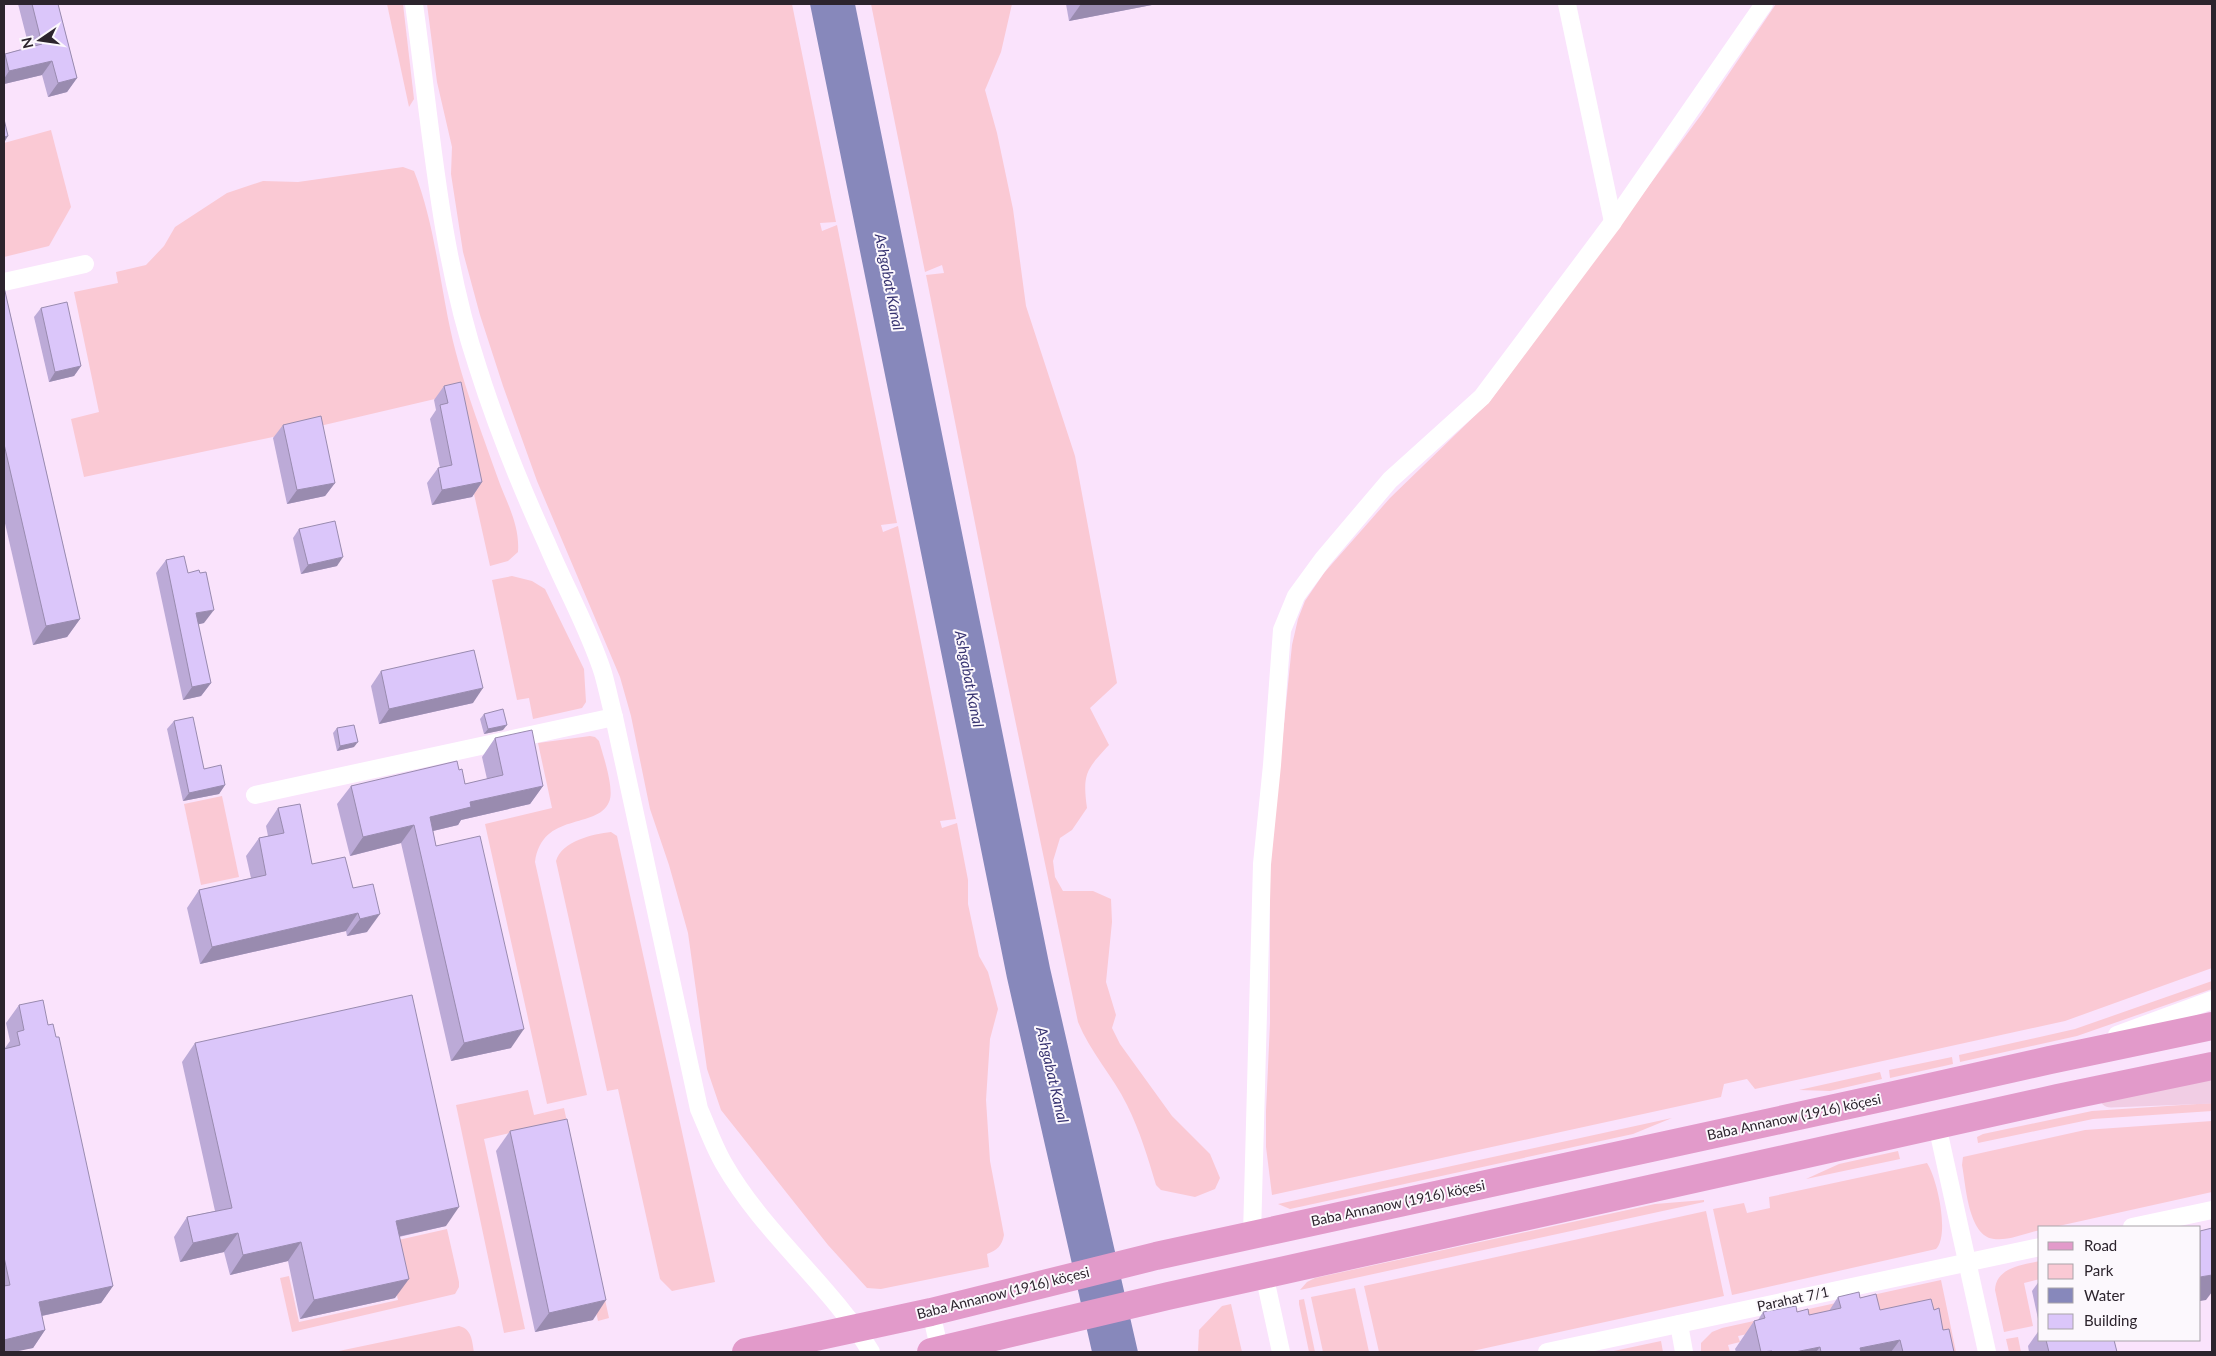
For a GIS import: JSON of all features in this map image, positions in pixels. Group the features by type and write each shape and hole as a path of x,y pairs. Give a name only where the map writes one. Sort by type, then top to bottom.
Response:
{"main road":[{"name":"Baba Annanow (1916) köçesi","path":"746,1352 930,1312 1156,1256 2212,1026"},
{"path":"937,1352 1034,1327 1264,1274 2058,1098 2212,1066"}],"street":[{"path":"414,4 429,112 436,184 463,316 477,367 498,427 534,517 602,671 614,717 699,1109 723,1164 750,1203 856,1328 871,1352"},
{"path":"1567,4 1613,222"},
{"path":"1252,1235 1262,864 1282,630 1296,596 1323,559 1390,480 1482,396 1613,222 1764,4"},
{"path":"4,282 85,264"},
{"path":"255,795 522,735 614,717"},
{"name":"Baba Annanow (1916) köçesi","path":"2050,1060 2212,1000"},
{"path":"2058,1098 2212,1091"},
{"path":"1937,1125 1987,1352"},
{"path":"2137,1226 2212,1210"},
{"name":"Parahat 7/1","path":"1547,1352 2038,1247"},
{"path":"1264,1274 1281,1352"},
{"path":"930,1312 937,1352"},
{"path":"1679,1324 1684,1352"}],"green space":[{"path":"387,4 403,4 414,99 409,107"},
{"path":"427,4 792,4 836,222 820,223 822,231 837,225 897,523 881,525 883,532 898,526 956,819 940,821 942,828 957,823 968,880 968,904 979,956 988,972 998,1009 990,1039 986,1100 990,1161 1004,1235 999,1247 987,1254 989,1267 881,1289 867,1288 828,1245 721,1110 707,1069 688,933 669,865 650,809 631,716 620,677 537,481 480,315 463,252 451,174 452,147 437,82"},
{"path":"871,4 1012,4 1001,52 985,90 997,133 1013,209 1026,306 1075,456 1117,683 1090,708 1109,745 1088,772 1085,787 1087,808 1072,830 1060,838 1053,861 1055,877 1063,891 1093,891 1111,899 1112,922 1106,982 1116,1015 1112,1028 1120,1044 1172,1116 1210,1154 1220,1178 1215,1189 1195,1197 1161,1190 1156,1185 1132,1115 1115,1084 1089,1044 1078,1022 992,609 926,275 944,273 942,265 925,272"},
{"path":"1776,4 2212,4 2212,968 2065,1021 1755,1089 1747,1079 1724,1084 1721,1097 1272,1195 1266,1147 1270,1023 1270,862 1292,645 1298,619 1305,601 1324,573 1390,498 1490,401 1701,115"},
{"path":"51,130 71,207 49,246 4,257 4,143"},
{"path":"403,167 414,171 422,193 456,353 475,415 512,513 517,532 518,552 508,561 490,566 452,395 273,437 84,477 71,419 99,412 74,292 118,283 116,272 146,265 164,246 175,227 227,193 263,181 298,182"},
{"path":"512,576 532,581 545,589 584,669 586,702 582,708 533,719 529,698 517,700 492,580"},
{"path":"590,736 595,737 599,741 608,772 611,789 609,802 603,811 558,828 548,835 540,846 535,862 587,1095 547,1104 485,824 552,808 538,743"},
{"path":"222,796 239,877 201,885 184,804"},
{"path":"611,832 617,836 715,1282 672,1291 660,1279 618,1089 607,1091 556,861 559,854 571,844 587,837"},
{"path":"2212,981 2212,989 2077,1036 1960,1062 1959,1055 2075,1029"},
{"path":"1952,1057 1953,1064 1890,1078 1889,1070"},
{"path":"1880,1072 1882,1079 1830,1091 1799,1090"},
{"path":"528,1090 534,1115 564,1108 609,1318 598,1321 558,1135 514,1132 484,1139 525,1329 504,1333 456,1105"},
{"path":"2212,1103 2212,1111 2093,1119 1978,1143 1977,1137 1983,1134 2092,1111"},
{"path":"1672,1118 1633,1134 1290,1209 1278,1204"},
{"path":"2212,1121 2212,1192 2059,1226 2038,1226 2038,1231 2005,1239 1994,1239 1985,1236 1974,1220 1970,1208 1962,1165 1963,1157 2085,1130"},
{"path":"1898,1151 1900,1159 1806,1179 1839,1164"},
{"path":"1927,1163 1935,1181 1942,1220 1940,1242 1936,1249 1732,1295 1713,1209 1744,1203 1747,1213 1770,1208 1769,1197"},
{"path":"1704,1200 1704,1202 1300,1290 1307,1282 1315,1278 1655,1204"},
{"path":"1706,1211 1724,1296 1468,1352 1379,1352 1364,1286"},
{"path":"447,1229 459,1282 459,1287 455,1294 292,1332 280,1278 289,1276 299,1322 398,1300 385,1243"},
{"path":"2038,1261 2038,1280 2024,1283 2033,1326 2004,1332 1995,1290 2000,1276 2019,1266"},
{"path":"1941,1280 1956,1352 1934,1352 1781,1327 1738,1336 1740,1342 1728,1345 1730,1352 1701,1352 1701,1343 1712,1332 1722,1328"},
{"path":"1355,1288 1369,1352 1323,1352 1311,1297"},
{"path":"1304,1299 1315,1352 1309,1352 1299,1304 1299,1300"},
{"path":"1231,1304 1242,1352 1198,1352 1199,1330 1222,1306"},
{"path":"459,1326 469,1333 474,1352 334,1352"},
{"path":"2018,1337 2021,1352 2009,1352 2006,1339"},
{"path":"1661,1341 1663,1352 1609,1352"}],"water":[{"name":"Ashgabat Kanal","path":"810,4 855,4 1050,968 1138,1352 1092,1352 1007,978"}],"building":[{"path":"32,4 58,4 77,78 58,83 52,61 9,71 5,54 42,44"},
{"path":"4,119 8,136 4,137"},
{"path":"4,287 80,619 46,626 4,444"},
{"path":"67,302 81,366 55,372 41,308"},
{"path":"461,382 482,482 442,490 438,468 452,465 440,405 448,403 444,386"},
{"path":"321,416 335,483 297,490 283,425"},
{"path":"335,521 343,557 308,565 299,529"},
{"path":"184,556 188,573 199,570 200,573 206,572 214,610 196,613 211,683 192,687 166,560"},
{"path":"474,650 483,688 389,709 381,671"},
{"path":"503,709 507,725 488,729 484,714"},
{"path":"193,717 204,769 221,765 225,785 189,793 174,721"},
{"path":"354,725 358,742 340,746 337,728"},
{"path":"532,730 543,786 470,802 471,807 430,817 436,846 480,836 524,1029 464,1043 414,825 363,837 351,786 457,761 459,770 462,769 465,784 503,775 495,738"},
{"path":"300,804 312,864 345,857 353,888 373,884 380,914 360,919 358,913 212,947 199,890 266,875 259,838 284,833 278,808"},
{"path":"412,995 459,1207 396,1221 409,1279 314,1300 301,1242 243,1255 238,1233 193,1243 187,1217 232,1208 195,1043"},
{"path":"43,1000 48,1025 53,1024 56,1037 59,1037 113,1286 39,1302 45,1330 4,1340 4,1286 10,1285 4,1257 4,1049 20,1045 17,1032 24,1030 19,1005"},
{"path":"567,1119 606,1300 549,1313 510,1131"},
{"path":"2212,1228 2212,1275 2201,1277 2201,1231"},
{"path":"1859,1292 1860,1298 1876,1294 1880,1310 1931,1299 1934,1310 1939,1308 1943,1330 1949,1329 1954,1352 1903,1352 1900,1340 1860,1348 1861,1352 1821,1352 1820,1347 1795,1352 1761,1352 1754,1321 1765,1318 1763,1312 1796,1306 1797,1312 1808,1309 1809,1315 1841,1308 1838,1297"},
{"path":"2046,1341 2114,1341 2117,1352 2049,1352"}]}
